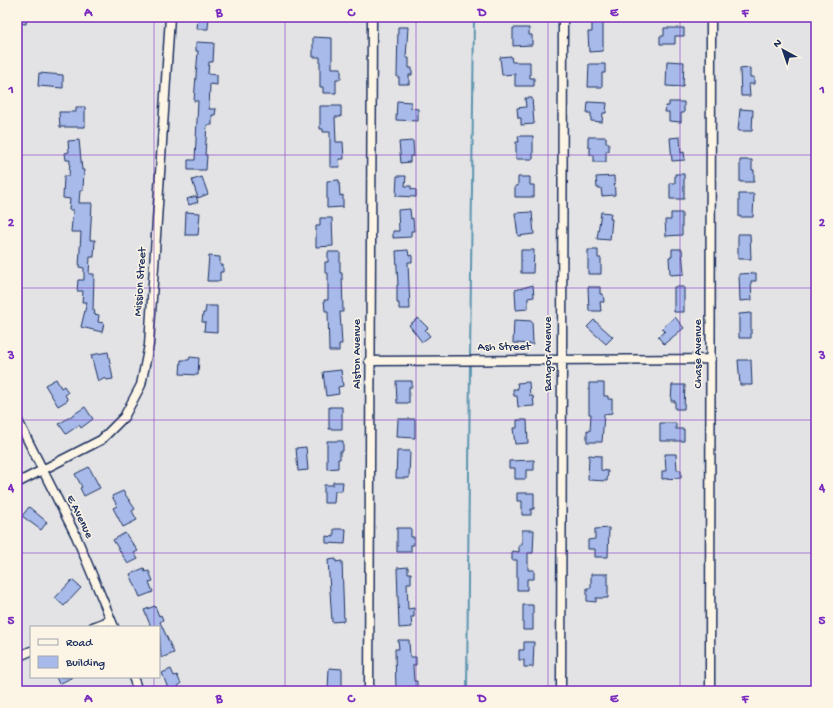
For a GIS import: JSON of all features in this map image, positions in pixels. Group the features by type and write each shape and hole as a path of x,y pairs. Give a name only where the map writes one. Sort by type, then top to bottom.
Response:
{"street":[{"name":"Mission Street","path":"17,482 42,471 101,440 124,417 141,385 148,345 170,17"},
{"name":"Alston Avenue","path":"368,691 372,17"},
{"name":"Bangor Avenue","path":"560,691 563,17"},
{"name":"Chase Avenue","path":"710,691 711,17"},
{"name":"Ash Street","path":"370,361 711,359"},
{"name":"E Avenue","path":"17,419 76,536 112,624"},
{"path":"99,626 112,624"},
{"path":"17,657 30,651"},
{"path":"133,678 138,691"}],"building":[{"path":"18,17 27,17 26,24 17,23"},
{"path":"198,17 209,17 208,29 197,29"},
{"path":"592,22 603,22 603,51 589,52 588,32 592,32"},
{"path":"398,27 408,27 406,58 409,58 409,68 412,68 412,75 409,75 409,84 399,84 399,77 397,77"},
{"path":"513,28 529,28 529,35 532,35 532,45 513,46"},
{"path":"664,28 684,28 684,36 675,36 675,44 660,44 660,36 664,36"},
{"path":"313,37 332,38 332,68 341,68 341,79 336,79 336,93 323,93 323,87 320,87 320,57 313,57"},
{"path":"196,42 214,43 213,62 209,62 208,74 217,75 217,85 210,84 209,109 216,109 215,115 212,115 212,125 207,125 205,155 207,155 206,170 188,170 188,160 195,160 198,101 194,101 198,51 196,51"},
{"path":"511,56 512,62 530,62 530,78 534,78 534,86 515,86 515,74 502,75 500,57"},
{"path":"667,61 684,62 683,87 666,86"},
{"path":"589,64 605,64 605,73 602,73 602,87 588,87"},
{"path":"750,68 750,77 754,77 754,84 749,84 750,96 741,96 740,69"},
{"path":"39,73 63,75 63,88 38,86"},
{"path":"525,98 532,98 534,124 521,125 521,118 518,118 517,108 526,107"},
{"path":"397,101 411,102 411,108 418,109 418,121 396,120"},
{"path":"588,102 607,103 606,113 603,113 602,122 591,121 591,113 587,113"},
{"path":"669,102 684,102 684,113 681,113 681,122 669,121 669,112 665,112 666,106 669,106"},
{"path":"320,106 341,106 341,117 335,117 336,142 343,142 344,159 339,159 340,167 330,167 330,132 323,132 323,129 320,129"},
{"path":"76,107 85,107 85,127 60,127 59,112 76,112"},
{"path":"740,109 753,110 752,131 738,131"},
{"path":"518,136 533,136 533,159 516,159 516,142 519,142"},
{"path":"588,137 606,137 606,143 609,143 609,151 606,151 606,162 594,162 594,155 590,155 590,147 588,147"},
{"path":"680,137 681,153 684,152 685,160 672,161 670,138"},
{"path":"79,140 82,170 84,170 83,190 80,190 79,203 92,203 90,240 95,240 94,257 90,257 89,274 94,274 93,310 95,311 94,314 99,315 98,322 104,323 102,332 81,327 87,302 82,302 83,291 77,291 78,280 84,280 84,268 79,267 81,232 71,232 73,210 69,210 70,199 63,198 64,176 69,176 70,160 66,160 65,153 69,152 68,141"},
{"path":"413,141 414,156 410,156 410,162 401,163 399,142"},
{"path":"740,160 752,160 754,182 740,182"},
{"path":"675,174 684,174 684,199 670,199 670,183 675,183"},
{"path":"397,176 406,176 405,186 411,186 411,189 416,190 416,197 396,196"},
{"path":"614,176 615,195 602,196 601,188 597,188 596,177"},
{"path":"202,177 208,194 198,198 192,180"},
{"path":"518,177 530,177 530,185 534,185 534,197 515,197 515,186 518,186"},
{"path":"339,180 340,196 343,195 343,207 327,208 327,181"},
{"path":"739,194 754,194 753,217 739,217"},
{"path":"196,196 198,202 189,205 187,199"},
{"path":"410,209 411,219 413,218 414,231 411,231 411,237 393,238 393,231 399,231 398,210"},
{"path":"186,212 200,213 198,235 185,235"},
{"path":"532,212 534,234 518,236 515,213"},
{"path":"601,212 611,213 610,219 612,219 610,240 597,239"},
{"path":"671,213 682,213 682,235 666,236 665,220 671,220"},
{"path":"320,218 332,218 333,246 316,247 316,226 320,226"},
{"path":"738,234 750,234 751,259 738,259"},
{"path":"672,249 682,249 684,274 670,275 669,257 672,257"},
{"path":"408,250 409,256 412,255 412,262 408,262 410,309 399,309 399,303 397,303 398,285 396,251"},
{"path":"521,250 534,250 533,273 521,273"},
{"path":"588,250 598,250 598,258 601,258 601,274 588,274"},
{"path":"328,252 340,252 343,312 340,312 342,344 339,344 339,351 329,351 328,311 325,311 324,300 328,300 328,273 325,273 325,262 328,262"},
{"path":"209,256 220,257 220,265 223,265 223,272 220,272 220,281 207,281"},
{"path":"756,273 756,281 751,281 752,300 740,301 739,274"},
{"path":"533,285 534,297 528,298 528,309 516,310 515,290"},
{"path":"588,287 600,287 600,294 603,294 604,302 600,302 601,311 589,311"},
{"path":"674,287 684,287 684,312 674,312"},
{"path":"206,306 217,306 217,332 204,331 205,322 202,322 203,313 205,313"},
{"path":"751,313 751,338 739,338 739,314"},
{"path":"675,317 684,328 664,344 658,337 665,331 662,328"},
{"path":"418,318 428,328 425,330 430,336 422,342 409,325"},
{"path":"514,320 532,321 533,344 513,343"},
{"path":"594,320 613,337 606,344 587,327"},
{"path":"108,352 113,379 107,380 105,378 98,382 91,355"},
{"path":"190,357 199,358 198,375 180,374 181,360 189,360"},
{"path":"738,360 751,360 752,385 740,385"},
{"path":"341,370 343,386 338,387 339,394 326,396 323,372"},
{"path":"56,379 61,388 64,386 68,393 65,395 68,400 58,406 45,385"},
{"path":"396,381 412,381 412,387 409,387 409,403 397,403"},
{"path":"529,382 530,396 533,396 534,406 518,407 517,396 514,396 513,389 518,389 517,383"},
{"path":"589,383 604,383 604,396 608,396 608,399 612,399 612,413 604,414 602,442 587,442 587,430 590,431 591,414 589,414"},
{"path":"672,385 685,385 684,409 675,409 675,401 671,401"},
{"path":"85,407 93,419 81,428 79,425 66,434 59,424"},
{"path":"329,407 342,407 342,429 329,429"},
{"path":"398,419 415,419 415,438 397,437"},
{"path":"517,420 527,420 528,443 515,444 513,428 517,428"},
{"path":"660,423 676,423 676,429 684,429 684,441 660,441"},
{"path":"327,441 343,441 343,451 340,451 338,468 327,469"},
{"path":"306,447 308,470 298,471 296,448"},
{"path":"397,451 410,451 409,478 396,478"},
{"path":"665,454 676,454 677,470 681,470 681,478 662,479 662,471 666,471"},
{"path":"589,455 601,456 601,470 608,471 607,481 588,480"},
{"path":"534,460 534,470 526,470 526,479 515,479 515,468 509,468 509,461"},
{"path":"89,467 100,488 84,496 80,488 82,487 75,474"},
{"path":"333,482 343,482 342,491 335,491 334,503 324,503 324,485 333,485"},
{"path":"123,491 135,509 132,511 137,520 123,527 113,508 117,506 112,496"},
{"path":"517,493 534,493 534,509 531,509 531,515 522,515 522,501 517,501"},
{"path":"29,507 47,522 41,530 22,516"},
{"path":"397,528 411,528 411,537 414,537 414,545 411,545 411,552 397,552"},
{"path":"609,528 608,557 595,557 595,549 588,549 588,540 595,539 595,529"},
{"path":"334,529 346,529 345,544 326,543 326,536 334,537"},
{"path":"522,530 534,530 533,553 528,553 528,570 534,570 534,579 527,579 527,590 517,590 517,560 512,560 512,551 519,552 519,545 522,545"},
{"path":"125,533 138,551 134,553 138,559 128,564 113,540"},
{"path":"336,559 336,562 342,561 344,621 332,622 328,560"},
{"path":"408,567 408,573 411,573 411,583 407,583 408,609 414,608 414,617 411,617 412,627 399,628 397,568"},
{"path":"144,568 145,572 149,571 153,581 149,582 153,592 140,597 130,574"},
{"path":"591,574 608,574 608,598 596,598 596,602 587,601 587,588 591,588"},
{"path":"72,580 81,588 64,606 55,598"},
{"path":"523,605 533,605 533,630 523,630"},
{"path":"155,606 159,616 161,615 163,620 160,622 174,653 161,658 160,626 151,626 144,610"},
{"path":"398,640 409,640 410,657 416,657 416,665 413,665 414,681 417,681 417,688 409,688 409,691 396,691 395,649 399,649"},
{"path":"524,642 534,642 533,667 524,667 524,660 519,660 519,650 524,650"},
{"path":"329,668 342,669 342,691 328,691"},
{"path":"171,669 174,676 177,675 181,684 178,686 180,691 169,691 162,673"},
{"path":"56,678 71,678 59,684"}],"waterway":[{"path":"470,358 474,17"},
{"path":"467,691 470,362"}]}
